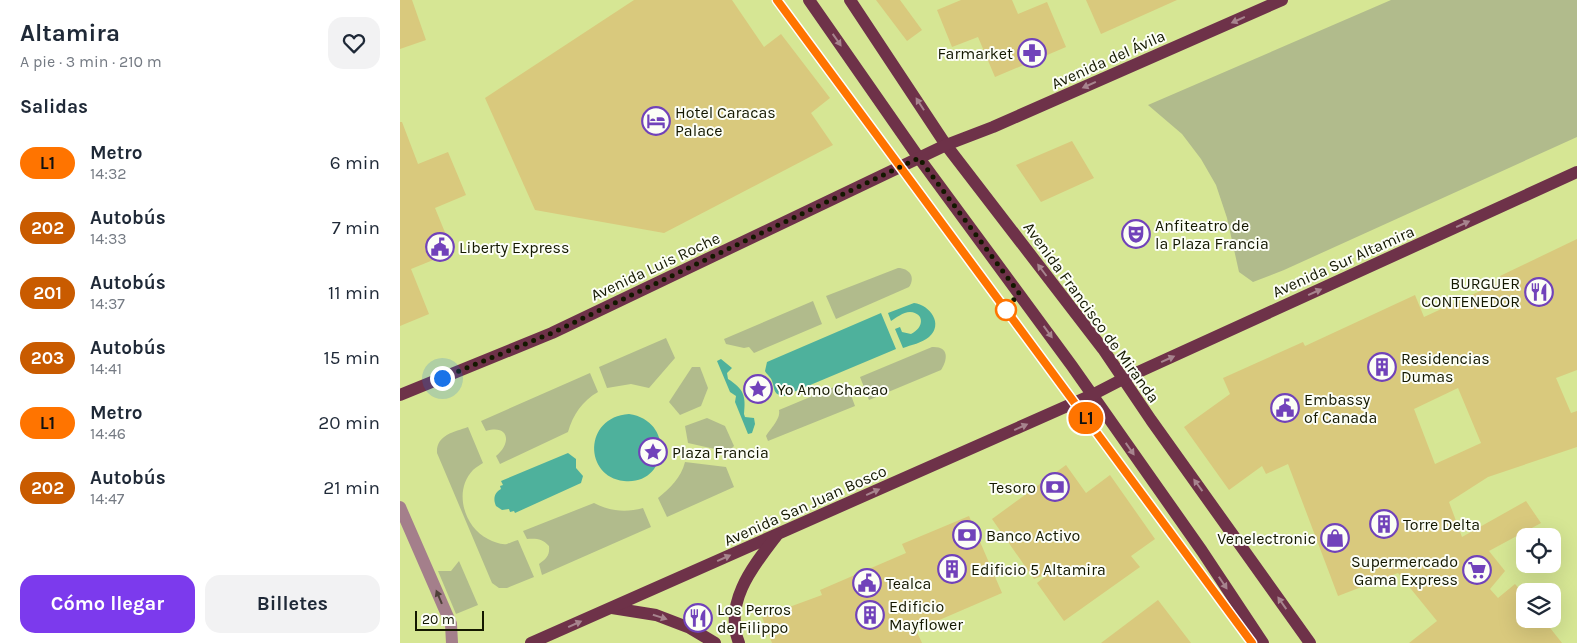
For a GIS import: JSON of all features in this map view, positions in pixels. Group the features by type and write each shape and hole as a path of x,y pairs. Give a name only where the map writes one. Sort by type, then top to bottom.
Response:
{"main road":[{"path":"809,0 919,158 1092,395 1202,551 1263,643"},
{"name":"Avenida Francisco de Miranda","path":"850,0 946,145 1103,349 1310,643"},
{"name":"Avenida del Ávila","path":"919,158 1282,0"},
{"name":"Avenida Luis Roche","path":"400,395 552,333 919,158"},
{"name":"Avenida Sur Altamira","path":"1092,395 1123,379 1577,172"},
{"name":"Avenida San Juan Bosco","path":"531,643 1092,395"},
{"path":"739,643 735,621 742,586 751,570 778,535"},
{"path":"612,608 656,615 690,628 716,643"}],"street":[{"path":"400,507 451,624 452,643"}],"green space":[{"path":"1391,0 1577,0 1577,137 1284,270 1253,282 1239,272 1227,218 1216,185 1201,159 1182,134 1148,105"},
{"path":"898,268 908,271 910,274 912,280 909,287 836,319 826,296"},
{"path":"813,301 822,324 754,353 749,347 744,348 726,344 724,339"},
{"path":"666,338 675,358 649,388 631,384 607,388 599,367"},
{"path":"932,347 942,349 946,354 941,370 869,400 860,377"},
{"path":"692,367 700,367 708,388 701,406 680,415 669,402"},
{"path":"590,373 598,392 579,409 568,432 500,464 496,456 504,446 506,436 500,430 486,431 481,421"},
{"path":"846,382 855,406 768,441 766,436 777,420 779,410"},
{"path":"707,418 725,426 734,446 728,452 688,443 685,426"},
{"path":"468,427 483,463 473,470 464,488 464,508 467,517 473,526 488,539 500,544 507,544 518,540 534,577 507,588 499,588 492,583 437,453 439,442 443,438"},
{"path":"685,462 726,467 734,487 667,517 658,498 678,478"},
{"path":"594,503 618,510 643,508 651,527 542,575 539,564 547,557 549,546 539,539 527,539 523,531"},
{"path":"459,561 478,605 456,614 438,571 451,571"}],"water":[{"path":"914,303 930,311 935,321 935,326 929,337 903,348 895,329 900,327 902,332 911,334 920,325 920,318 915,313 907,312 891,321 888,313"},
{"path":"881,313 896,349 784,396 776,393 765,371 767,362"},
{"path":"721,359 732,368 727,373 728,379 738,386 743,393 745,417 754,418 755,424 752,433 748,434 735,402 736,396 730,392 717,361"},
{"path":"629,414 644,419 654,428 660,440 661,452 657,464 650,474 639,480 624,481 611,477 601,469 596,459 594,447 597,435 603,425 614,418"},
{"path":"568,453 576,459 576,468 583,476 581,483 515,513 514,511 510,512 509,509 502,510 496,506 495,496 501,489 500,486 503,485 501,481"}],"building":[{"path":"400,0 412,0 426,40 400,49"},
{"name":"Hotel Caracas Palace","path":"634,0 732,0 764,47 781,34 830,98 811,113 833,145 664,233 535,210 485,98"},
{"path":"876,0 900,0 922,30 907,41"},
{"path":"961,0 1012,0 1018,14 1047,2 1066,47 995,77 978,37 952,47 937,10"},
{"path":"1086,0 1177,0 1101,34"},
{"path":"400,122 402,122 418,164 448,152 466,195 435,208 453,252 411,269 429,314 400,326"},
{"path":"1072,141 1094,178 1041,202 1016,165"},
{"path":"1577,239 1577,370 1556,378 1571,413 1577,411 1577,447 1488,477 1449,502 1462,537 1526,501 1541,523 1532,528 1516,528 1516,536 1489,551 1505,571 1490,589 1498,598 1515,584 1516,628 1550,628 1562,643 1409,643 1437,621 1398,573 1338,596 1288,464 1266,474 1262,466 1229,490 1184,427 1230,394 1223,378 1303,342 1305,346 1415,295 1424,317 1502,281 1500,276","holes":["1458,388 1481,443 1435,464 1414,409"]},
{"path":"1066,465 1086,493 1110,475 1155,539 1131,556 1140,567 1064,621 1037,583 1049,573 1034,579 992,519"},
{"path":"969,516 1002,593 916,630 922,643 772,643 762,617 822,595 820,590 906,553 902,544"},
{"path":"1158,600 1191,643 1101,643"}],"metro line":[{"name":"L1","path":"777,0 1252,643"}],"place":[{"name":"Farmarket","path":"1032,53"},
{"name":"Hotel Caracas Palace","path":"656,121"},
{"name":"Anfiteatro de la Plaza Francia","path":"1136,234"},
{"name":"Liberty Express","path":"440,247"},
{"name":"BURGUER CONTENEDOR","path":"1539,292"},
{"name":"Residencias Dumas","path":"1382,367"},
{"name":"Yo Amo Chacao","path":"758,389"},
{"name":"Embassy of Canada","path":"1285,408"},
{"name":"Plaza Francia","path":"653,452"},
{"name":"Tesoro","path":"1055,487"},
{"name":"Torre Delta","path":"1384,524"},
{"name":"Banco Activo","path":"967,535"},
{"name":"Venelectronic","path":"1335,538"},
{"name":"Edificio 5 Altamira","path":"952,569"},
{"name":"Supermercado Gama Express","path":"1477,570"},
{"name":"Tealca","path":"867,583"},
{"name":"Edificio Mayflower","path":"870,615"},
{"name":"Los Perros de Filippo","path":"698,618"}],"route":[{"path":"442,378 552,333 919,158 1019,293 1006,310"}]}
